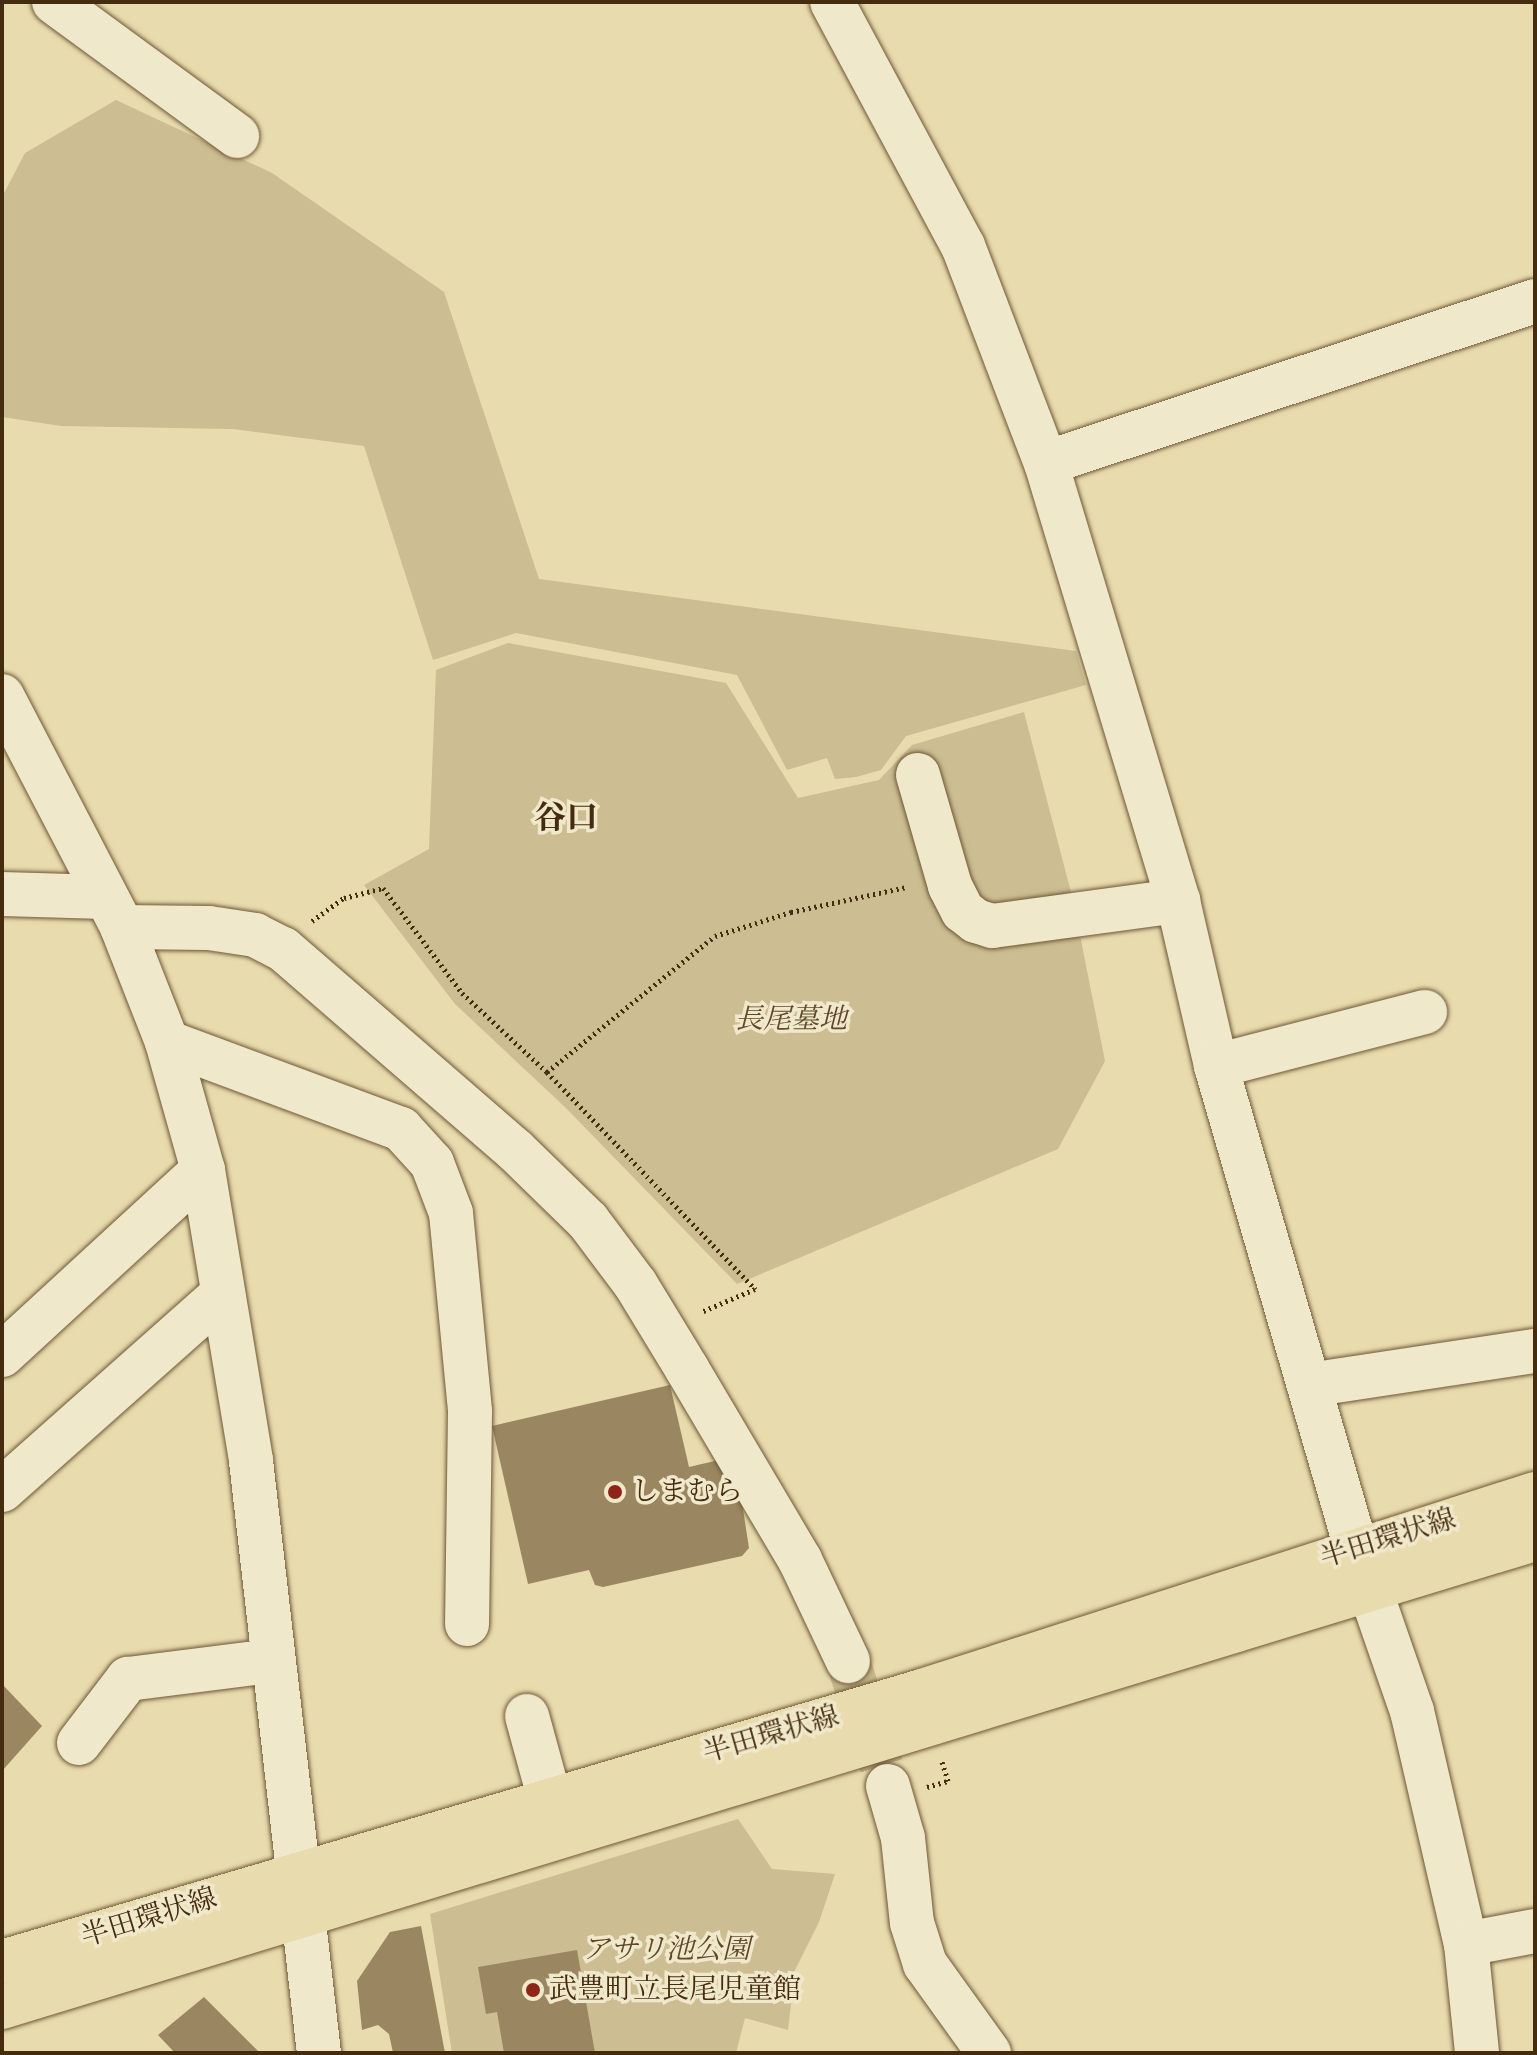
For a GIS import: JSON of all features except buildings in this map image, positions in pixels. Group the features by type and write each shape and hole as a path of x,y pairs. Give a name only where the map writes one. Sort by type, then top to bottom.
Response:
{"main road":[{"name":"半田環状線","path":"2,2007 550,1800 922,1691 1356,1548 1535,1494"},
{"name":"半田環状線","path":"2,1962 301,1895 1370,1590 1535,1539"}],"street":[{"path":"54,2 237,136"},
{"path":"832,2 963,246 1046,463 1178,901 1216,1066 1356,1548"},
{"path":"1046,463 1535,301"},
{"path":"2,696 114,912 167,1042 203,1170 251,1461 271,1661 319,2053"},
{"path":"918,775 948,878 963,911 992,926 1178,901"},
{"path":"2,894 255,935 283,949 515,1150 588,1221 663,1328 800,1560 848,1661"},
{"path":"1216,1066 1425,1012"},
{"path":"167,1042 401,1129 432,1163 451,1213 470,1412 467,1624"},
{"path":"2,1355 203,1170"},
{"path":"2,1490 223,1294"},
{"path":"1309,1385 1535,1351"},
{"path":"1370,1590 1412,1711 1466,1944 1477,2053"},
{"path":"79,1743 128,1679 271,1661"},
{"path":"527,1716 550,1800"},
{"path":"888,1786 903,1838 912,1923 925,1964 989,2053"},
{"path":"1466,1944 1535,1931"}],"path":[{"path":"547,1072 715,936 791,912 948,878"},
{"path":"283,949 326,908 383,888 462,993 547,1072 755,1289 663,1328"}],"green space":[{"path":"116,100 272,173 444,292 539,579 1076,651 1086,685 906,736 881,770 835,779 827,758 787,770 737,675 516,633 433,660 364,446 233,429 61,426 2,417 2,197 25,153"},
{"name":"長尾墓地","path":"508,643 726,683 798,798 879,780 912,745 1024,712 1073,900 1105,1061 1058,1149 737,1284 565,1107 455,1004 364,885 429,849 436,670"},
{"name":"アサリ池公園","path":"738,1819 772,1869 835,1874 819,1922 795,1970 788,2030 745,2018 736,2053 452,2053 430,1914"}],"tunnel":[{"path":"848,1661 888,1786"}],"place":[{"name":"しまむら","path":"615,1492"},
{"name":"武豊町立長尾児童館","path":"533,1990"}],"district":[{"name":"谷口","path":"566,818"}]}
